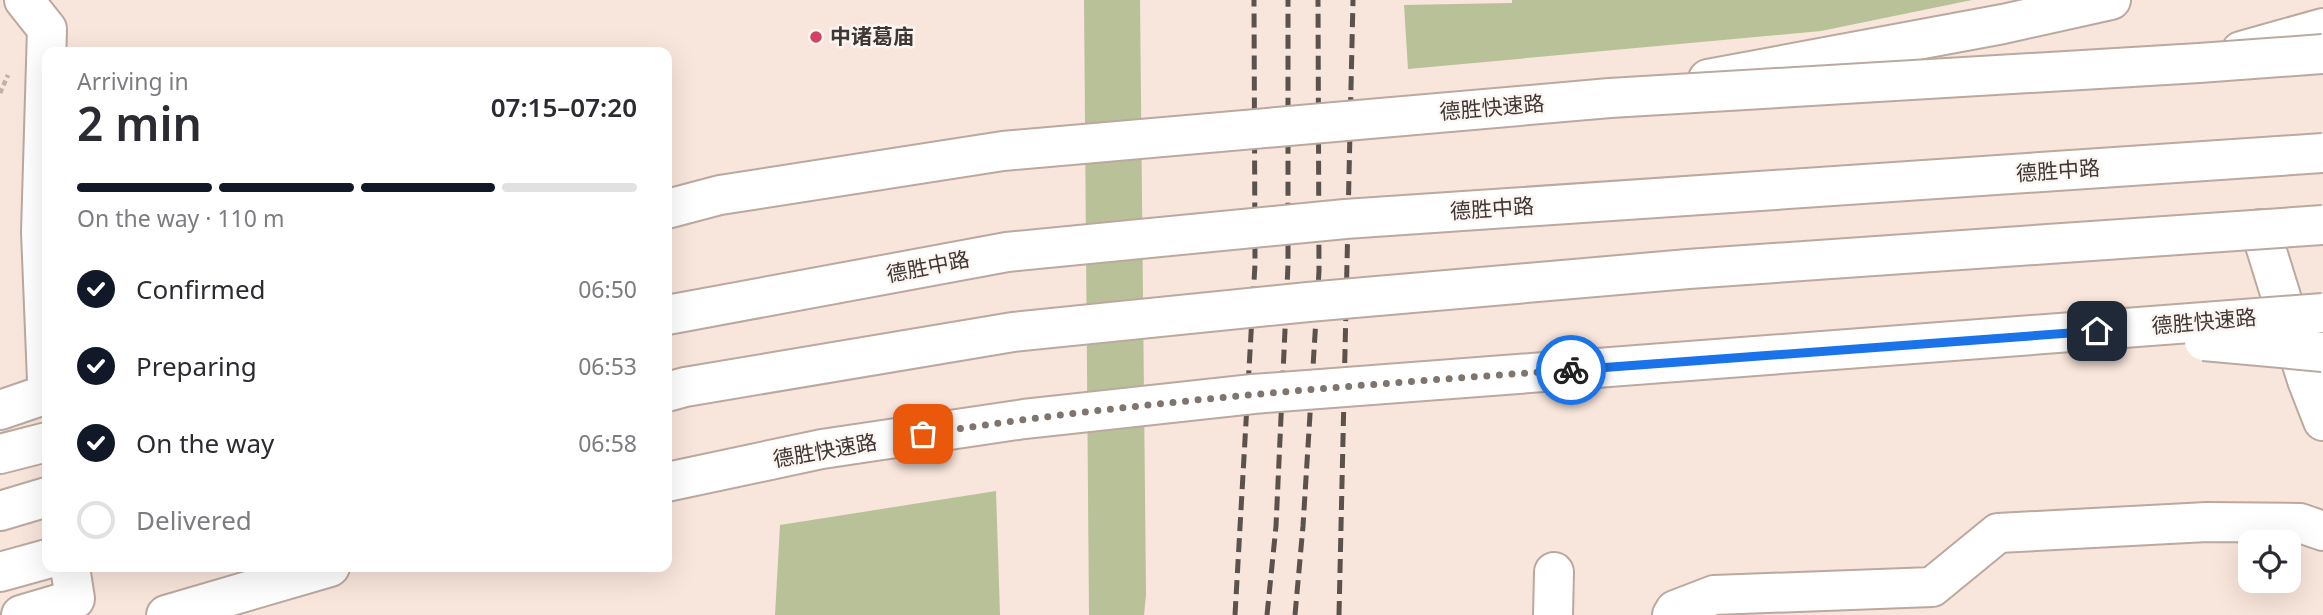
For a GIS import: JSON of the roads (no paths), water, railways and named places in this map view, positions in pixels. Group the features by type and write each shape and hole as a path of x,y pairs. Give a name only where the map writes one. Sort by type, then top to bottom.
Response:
{"main road":[{"path":"1610,98 2003,24 2111,0"},
{"path":"36,15 42,64"},
{"path":"2199,64 2323,28"},
{"name":"德胜快速路","path":"672,208 720,195 1003,151 1610,98 2199,64 2323,54"},
{"name":"德胜中路","path":"672,315 1020,251 1345,219 2323,153"},
{"path":"42,205 42,257"},
{"path":"672,391 1013,332 1308,302 1688,269 2323,225"},
{"path":"2260,229 2306,380 2323,421"},
{"name":"德胜快速路","path":"672,481 836,447 1024,419 1240,395 2323,313"},
{"path":"2097,331 2323,352"},
{"path":"0,410 42,396"},
{"path":"0,454 42,443"},
{"path":"0,511 42,498"},
{"path":"1672,615 1675,610 1714,595 1932,587 1998,533 2207,522 2300,523 2323,531"},
{"path":"0,572 42,560"},
{"path":"22,615 75,599 71,572"},
{"path":"166,615 314,572"},
{"path":"1553,615 1554,572"}],"railway":[{"path":"1235,615 1255,264 1254,0"},
{"path":"1267,615 1276,526 1288,265 1288,0"},
{"path":"1295,615 1319,271 1318,0"},
{"path":"1339,615 1353,0"}],"place":[{"name":"中诸葛庙","path":"816,37"}]}
